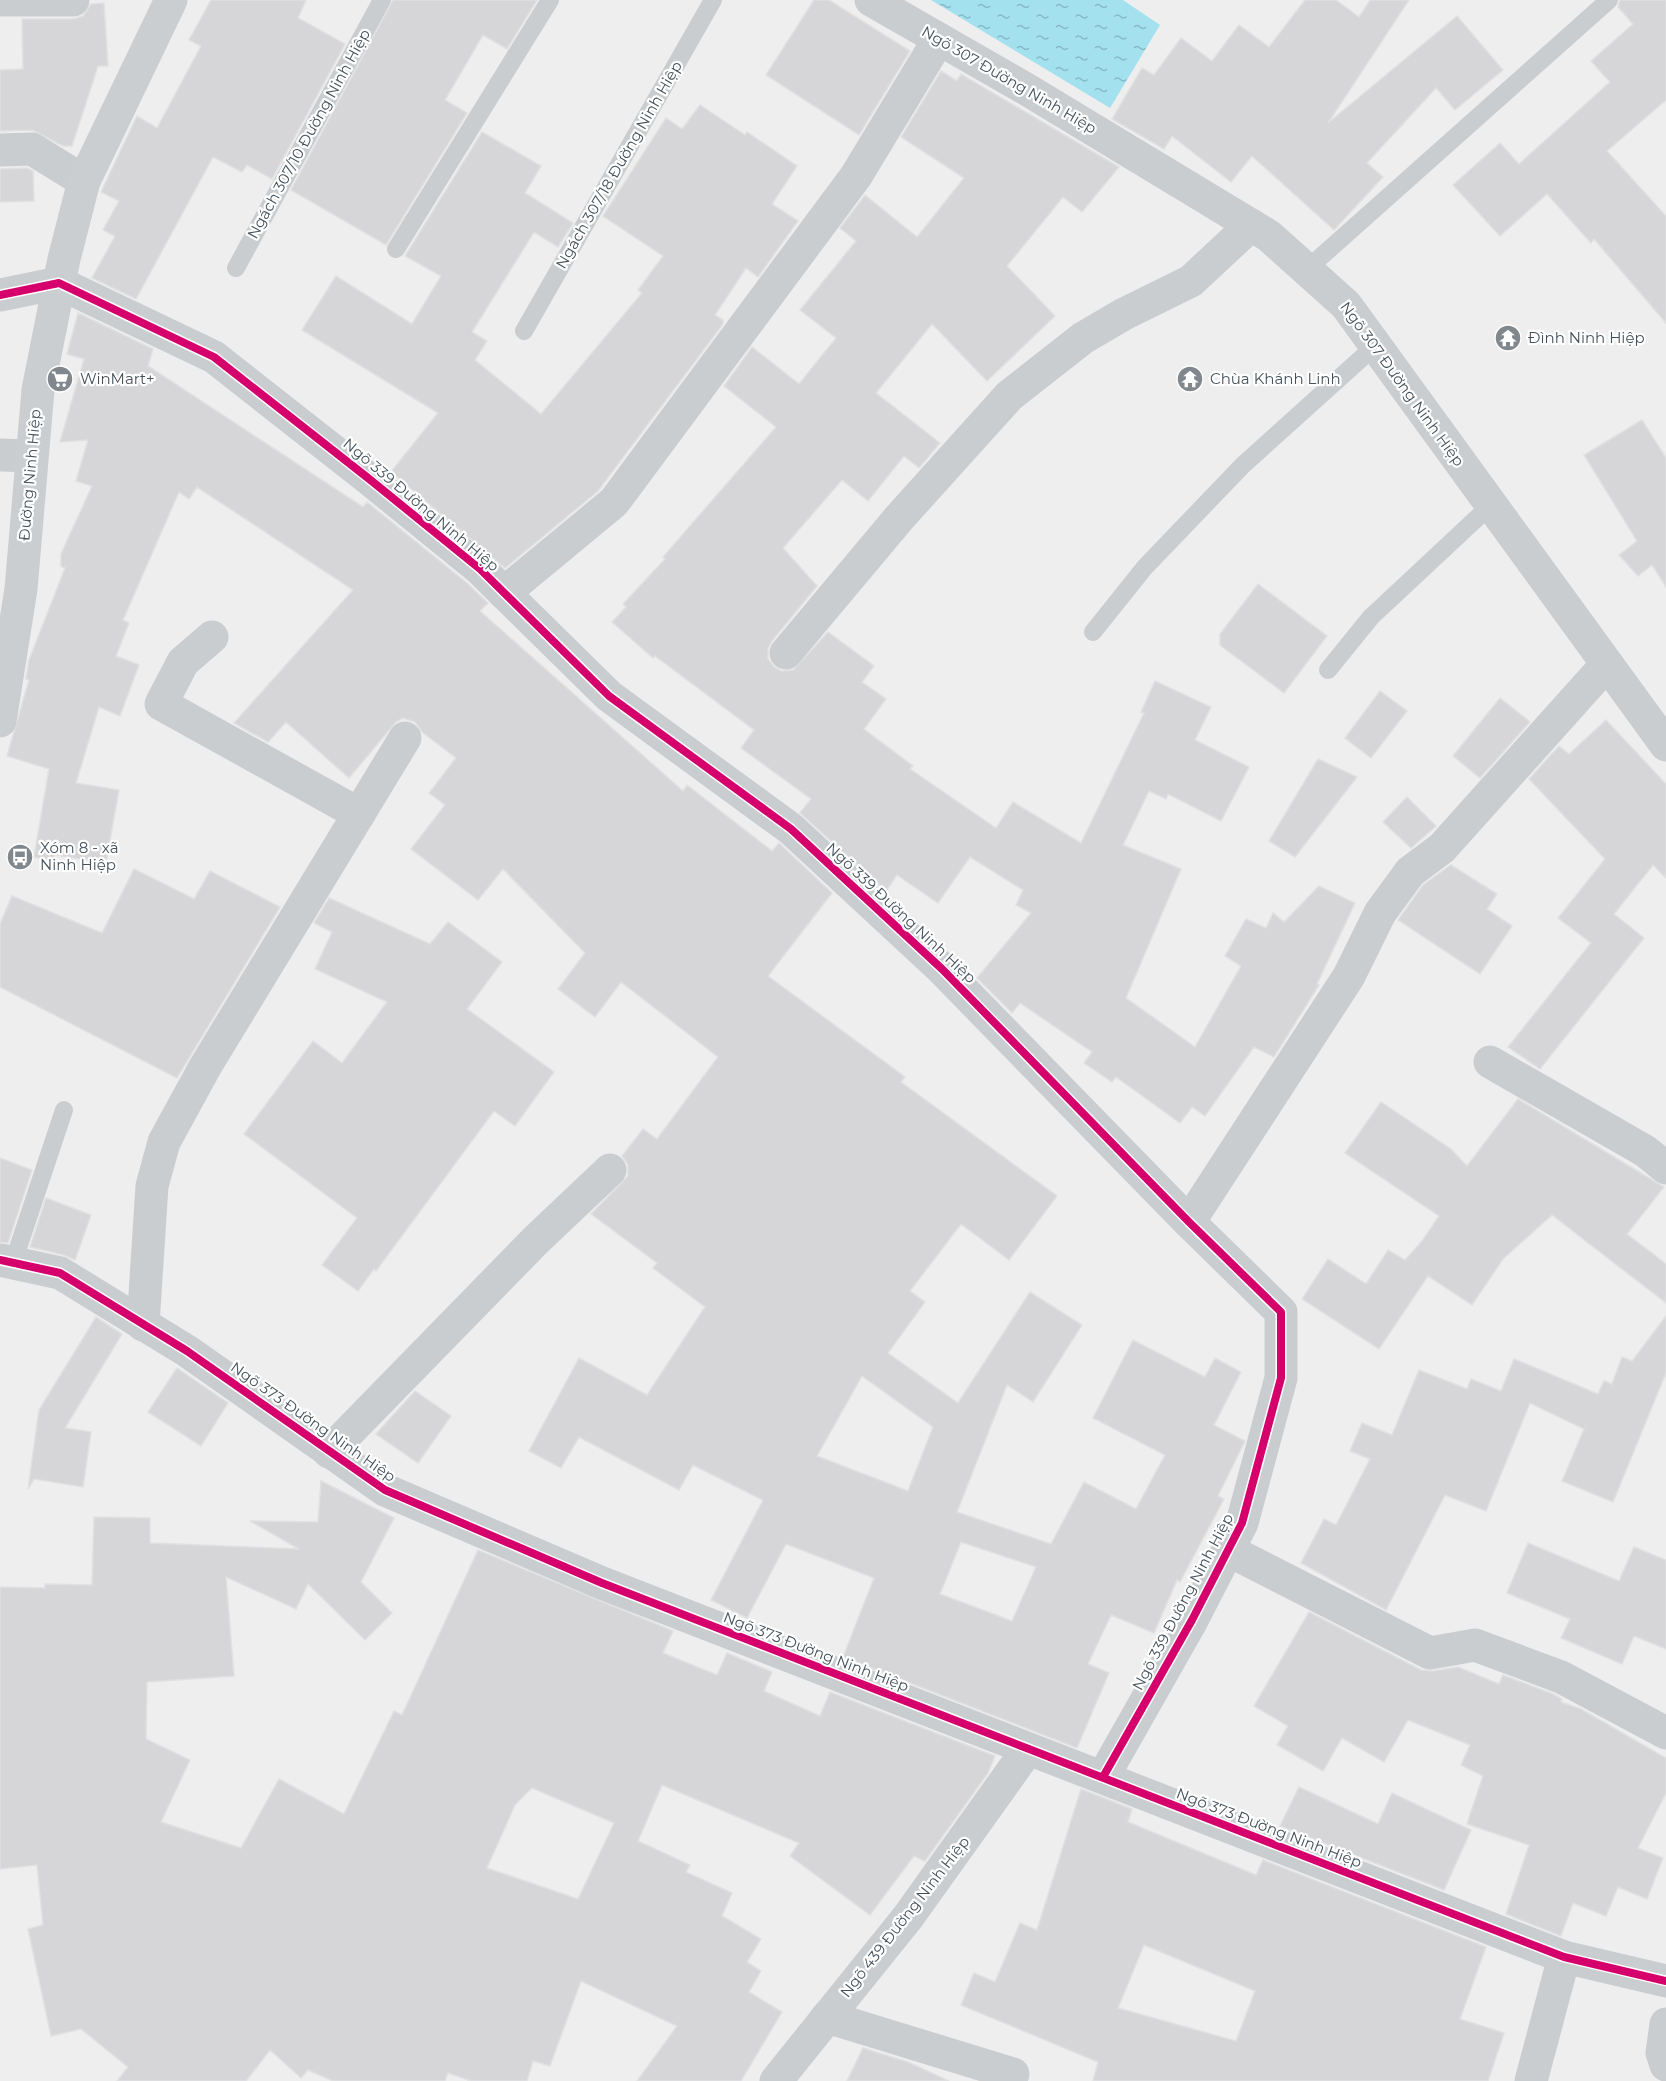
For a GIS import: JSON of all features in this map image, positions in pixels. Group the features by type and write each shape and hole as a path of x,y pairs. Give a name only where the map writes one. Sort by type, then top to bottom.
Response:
{"main road":[{"name":"Đường Ninh Hiệp","path":"0,721 21,589 16,456 38,390 59,283 84,181 171,0"}],"street":[{"path":"0,0 73,0"},
{"name":"Ngõ 307 Đường Ninh Hiệp","path":"871,0 1026,88 1269,236 1346,305 1666,746"},
{"path":"504,593 614,502 856,176 939,39"},
{"path":"0,150 32,149 84,181"},
{"path":"786,653 900,517 1010,396 1083,338 1124,314 1191,281 1251,225"},
{"path":"0,295 59,283"},
{"name":"Ngõ 339 Đường Ninh Hiệp","path":"59,283 213,357 480,569 609,696 791,829 942,969 1189,1222 1281,1312 1281,1377 1242,1523 1103,1778"},
{"path":"212,637 183,662 161,704 359,814"},
{"path":"1189,1222 1349,976 1380,913 1410,872 1442,848 1607,664"},
{"path":"143,1324 152,1186 164,1142 205,1067 405,738"},
{"path":"1490,1062 1645,1151 1666,1168"},
{"path":"329,1452 527,1248 610,1170"},
{"name":"Ngõ 373 Đường Ninh Hiệp","path":"6,1262 60,1273 187,1351 385,1490 602,1583 1564,1957 1666,1981"},
{"path":"1228,1550 1430,1653 1475,1645 1561,1677 1666,1733"},
{"name":"Ngõ 439 Đường Ninh Hiệp","path":"776,2081 915,1908 1028,1749"},
{"path":"1531,2081 1564,1957"},
{"path":"827,2017 1013,2074"},
{"path":"1666,2024 1662,2053 1666,2065"}],"lane":[{"name":"Ngách 307/10 Đường Ninh Hiệp","path":"236,268 382,0"},
{"path":"396,249 550,0"},
{"name":"Ngách 307/18 Đường Ninh Hiệp","path":"524,331 713,0"},
{"path":"1306,270 1609,0"},
{"path":"1093,632 1145,567 1243,465 1375,346"},
{"path":"1328,670 1371,617 1491,505"},
{"path":"6,1262 64,1110"}],"water":[{"path":"931,0 1123,0 1160,25 1110,108"}],"building":[{"path":"211,0 306,0 298,18 345,44 272,179 247,165 242,172 213,157 136,299 92,278 115,236 103,230 119,201 101,192 137,116 157,128 201,46 189,40"},
{"path":"393,0 537,0 507,49 483,35 445,100 467,113 386,245 291,190"},
{"path":"814,0 829,0 910,51 859,135 766,75"},
{"path":"1305,0 1336,0 1359,17 1370,0 1409,0 1328,123 1457,16 1503,70 1455,110 1436,88 1367,163 1383,177 1334,230 1252,156 1231,182 1172,136 1164,149 1112,119 1142,68 1154,75 1181,38 1212,61 1239,25 1269,47"},
{"path":"1620,0 1666,0 1666,100 1607,151 1666,216 1666,323 1594,239 1591,243 1547,194 1500,236 1453,185 1500,143 1519,164 1610,82 1591,61 1633,24 1618,7"},
{"path":"104,3 108,66 98,66 72,146 63,146 32,130 0,131 0,70 23,69 22,19 74,19 83,16 91,4"},
{"path":"941,71 957,81 961,74 1119,167 1082,212 1063,197 1007,266 1055,316 987,381 932,324 876,393 940,443 919,468 904,456 868,501 842,480 783,548 817,586 772,641 768,649 768,659 774,667 782,671 793,670 828,632 874,666 862,682 886,699 864,729 913,766 910,769 996,828 1013,802 1081,843 1144,713 1141,712 1155,681 1211,707 1195,740 1249,767 1221,821 1168,794 1166,799 1149,791 1123,845 1181,869 1126,998 1195,1047 1241,966 1225,956 1246,919 1266,928 1273,913 1284,922 1319,886 1355,903 1317,984 1319,985 1274,1057 1254,1047 1205,1116 1192,1107 1180,1123 1116,1077 1112,1082 1084,1063 1092,1052 1020,1003 1012,1013 977,978 1031,913 1016,905 1023,890 970,857 938,903 897,875 886,891 800,813 811,799 741,748 754,730 655,656 653,658 612,622 626,607 623,604 665,559 663,557 776,427 724,386 752,347 799,384 836,338 800,310 856,241 840,228 865,195 917,237 964,178 901,137"},
{"path":"700,105 745,135 747,132 797,166 772,204 798,221 758,277 746,268 715,315 723,320 723,324 598,491 505,568 391,472 438,413 302,330 336,276 412,324 441,276 405,256 482,132 541,166 525,193 573,223 558,247 534,232 472,332 487,341 475,360 541,414 642,293 638,290 663,256 603,216 666,118 682,129"},
{"path":"27,168 33,171 34,201 0,202 0,169"},
{"path":"78,313 153,349 148,366 363,507 367,502 467,583 488,603 480,611 683,791 687,785 772,851 779,843 832,893 768,976 905,1077 901,1082 1057,1196 1009,1260 961,1224 910,1291 925,1302 888,1353 958,1403 1030,1292 1082,1325 1033,1402 1007,1385 957,1512 1051,1544 1084,1482 1136,1509 1165,1455 1093,1418 1133,1340 1205,1377 1215,1358 1241,1372 1214,1425 1245,1441 1218,1496 1224,1499 1180,1582 1177,1580 1154,1633 1111,1615 1088,1664 1109,1673 1077,1748 843,1657 874,1578 786,1544 747,1618 711,1600 763,1500 693,1465 679,1490 579,1437 561,1468 529,1451 579,1358 647,1395 705,1307 653,1268 657,1263 591,1214 628,1176 628,1165 622,1156 643,1129 657,1139 718,1057 621,982 595,1017 558,989 585,953 503,869 478,900 411,849 445,805 429,793 456,758 422,732 415,722 403,718 396,722 349,778 286,722 268,742 234,723 353,590 197,487 189,499 179,492 123,620 129,623 116,656 139,665 120,716 99,707 76,783 119,790 106,863 55,855 53,862 34,857 49,769 7,756 29,680 26,679 29,660 65,568 61,566 61,554 92,486 76,481 88,440 60,442 84,359 67,354","holes":["862,1376 933,1427 908,1491 817,1456","961,1542 1036,1567 1012,1621 940,1594"]},
{"path":"1642,420 1666,458 1666,587 1652,565 1638,576 1619,555 1637,541 1584,455"},
{"path":"1258,584 1327,636 1284,693 1220,645 1220,634"},
{"path":"1380,691 1407,711 1371,758 1345,738"},
{"path":"1500,698 1530,722 1480,778 1453,756"},
{"path":"1606,720 1666,784 1666,878 1653,865 1614,914 1644,938 1540,1069 1508,1047 1591,943 1558,918 1605,859 1529,779 1559,746 1569,754"},
{"path":"1318,759 1357,777 1295,857 1269,841"},
{"path":"1407,797 1436,826 1411,848 1383,822"},
{"path":"1451,865 1497,894 1487,909 1512,926 1480,974 1398,920 1423,885"},
{"path":"134,869 194,899 210,871 280,907 177,1078 0,987 0,924 12,896 102,933"},
{"path":"329,898 430,944 448,922 502,962 467,1009 554,1072 515,1126 494,1111 376,1271 374,1269 358,1291 322,1265 357,1218 244,1134 313,1041 342,1063 387,1002 315,969 332,932 314,923"},
{"path":"1518,1099 1664,1187 1627,1234 1666,1264 1666,1303 1552,1215 1503,1259 1472,1305 1428,1276 1379,1349 1302,1299 1328,1259 1366,1284 1388,1250 1405,1260 1422,1241 1439,1216 1345,1153 1381,1102 1451,1149 1467,1166"},
{"path":"0,1158 32,1170 8,1243 0,1242"},
{"path":"46,1198 91,1215 75,1260 30,1247"},
{"path":"1666,1316 1666,1373 1613,1502 1562,1481 1584,1429 1530,1403 1486,1511 1445,1495 1386,1610 1301,1563 1324,1519 1336,1525 1370,1459 1350,1451 1362,1423 1392,1435 1419,1370 1467,1389 1471,1379 1501,1391 1514,1359 1598,1394 1604,1381 1612,1384 1622,1357 1632,1361"},
{"path":"96,1317 122,1334 65,1428 91,1432 83,1487 34,1479 28,1489 39,1410"},
{"path":"177,1368 228,1403 201,1446 148,1412"},
{"path":"415,1391 451,1416 418,1463 376,1434"},
{"path":"321,1481 394,1518 361,1582 392,1613 365,1640 308,1584 296,1609 226,1577 234,1676 147,1682 146,1739 190,1760 161,1822 241,1848 279,1779 344,1814 394,1711 402,1715 478,1550 673,1631 663,1653 717,1675 727,1653 772,1672 764,1691 820,1716 830,1692 995,1756 988,1773 925,1861 914,1856 870,1915 790,1856 799,1843 662,1785 638,1841 690,1865 686,1872 732,1893 722,1916 761,1939 747,1962 761,1971 749,1992 782,2012 741,2081 637,2081 677,2026 581,1981 550,2066 533,2061 527,2081 471,2081 448,2073 445,2081 333,2081 308,2070 301,2078 270,2050 246,2081 117,2081 128,2067 81,2029 51,2036 28,1929 43,1925 37,1865 0,1869 0,1587 45,1588 45,1584 92,1585 94,1517 150,1518 150,1543 299,1549 250,1521 318,1522","holes":["532,1788 614,1823 578,1899 487,1868 515,1805"]},
{"path":"1528,1543 1619,1581 1634,1547 1666,1560 1666,1649 1634,1636 1622,1664 1561,1638 1570,1619 1507,1593"},
{"path":"1309,1612 1421,1670 1433,1671 1458,1667 1499,1684 1503,1675 1553,1694 1562,1699 1561,1702 1581,1709 1666,1758 1666,1793 1638,1848 1663,1858 1647,1899 1618,1887 1606,1916 1573,1903 1561,1936 1506,1914 1529,1845 1467,1824 1483,1776 1461,1765 1470,1745 1408,1720 1384,1762 1342,1738 1323,1771 1277,1745 1288,1726 1254,1706"},
{"path":"1299,1787 1378,1824 1392,1793 1471,1830 1444,1890 1280,1826"},
{"path":"1081,1789 1132,1809 1128,1822 1256,1875 1263,1860 1486,1947 1460,2019 1504,2033 1488,2081 1093,2081 1098,2062 961,2005 974,1973 995,1982 1020,1923 1037,1930","holes":["1144,1945 1255,1991 1236,2041 1118,2008"]},
{"path":"863,2048 908,2062 949,2081 847,2081"}],"cycle path":[{"path":"0,295 59,283 214,357 368,478 480,569 609,696 791,829 942,969 1189,1222 1281,1312 1281,1378 1242,1523 1192,1620 1103,1777"},
{"path":"0,1260 60,1273 187,1351 385,1490 602,1583 1564,1957 1666,1981"}],"place":[{"name":"Đình Ninh Hiệp","path":"1508,338"},
{"name":"WinMart+","path":"60,379"},
{"name":"Chùa Khánh Linh","path":"1190,379"},
{"name":"Xóm 8 - xã Ninh Hiệp","path":"20,857"}]}
